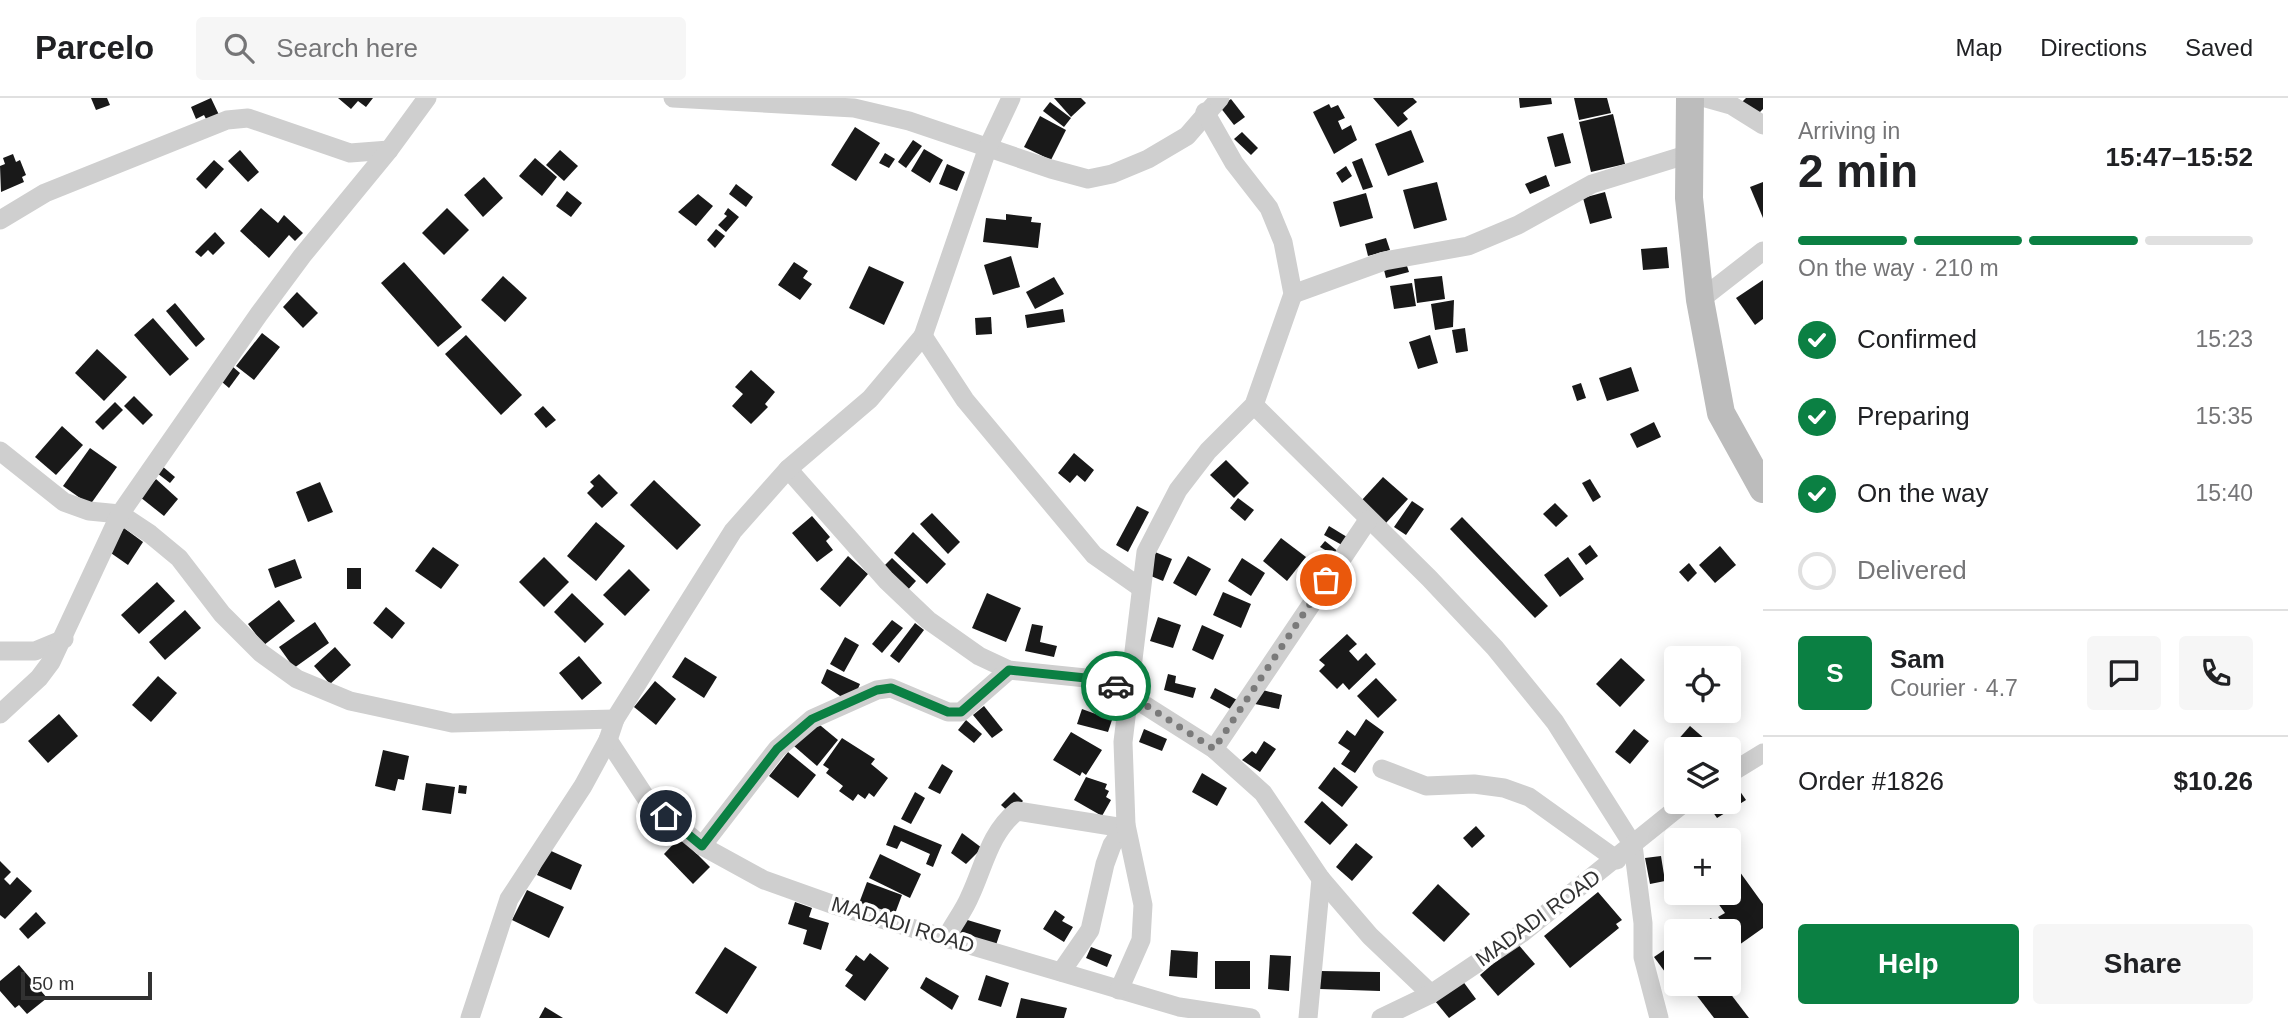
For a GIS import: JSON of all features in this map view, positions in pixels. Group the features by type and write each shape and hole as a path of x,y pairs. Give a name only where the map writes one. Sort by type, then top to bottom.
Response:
{"main road":[{"path":"1690,98 1689,198 1700,300 1721,413 1763,489"}],"street":[{"path":"0,714 39,678 64,639 120,514 273,295 427,98"},
{"path":"673,98 854,108 909,121 1088,179 1112,174 1148,159 1187,136 1220,98"},
{"path":"470,1018 509,899 583,786 608,740 615,719 733,531 788,469 870,399 923,336 988,147 1011,98"},
{"path":"1706,98 1731,105 1763,125"},
{"path":"1119,990 1141,940 1143,905 1125,826 1123,742 1146,552 1178,491 1208,451 1254,405 1293,294 1283,242 1269,208 1234,163 1205,113"},
{"path":"0,220 45,193 227,120 248,118 350,153 389,150"},
{"path":"1293,294 1384,261 1468,246 1518,225 1592,184 1689,154"},
{"path":"1700,300 1763,251"},
{"path":"923,336 965,400 1094,555 1141,588"},
{"path":"1254,405 1429,578 1495,648 1555,722 1633,845 1643,923 1643,957 1659,1018"},
{"path":"0,451 64,502 89,511 120,514 178,558 222,614 261,653 297,679 350,701 452,723 615,719"},
{"path":"788,469 886,580 928,620 979,656 1009,670 1105,680 1214,749 1263,793 1321,879 1370,936 1431,994"},
{"path":"1214,749 1368,520"},
{"path":"0,651 35,651 64,639"},
{"path":"1105,680 1133,665"},
{"path":"702,846 777,749 812,719 877,690 891,688 948,712 961,712 1009,670"},
{"name":"MADADI ROAD","path":"608,740 648,801 702,846 764,880 837,906 1178,1007 1251,1018"},
{"path":"1741,767 1763,753"},
{"path":"1382,769 1426,786 1474,784 1504,788 1529,797 1617,860"},
{"path":"946,939 969,899 994,837 1004,821 1017,811 1125,826"},
{"name":"MADADI ROAD","path":"1381,1018 1431,994 1522,933 1617,860 1670,814"},
{"path":"1061,972 1090,930 1105,864 1112,845 1125,826"},
{"path":"1308,1018 1321,879"}],"building":[{"path":"91,98 107,98 110,105 96,110"},
{"path":"211,98 220,117 208,123 204,115 196,119 191,107"},
{"path":"338,98 373,98 366,107 358,101 351,109"},
{"path":"1054,98 1081,98 1086,103 1071,117"},
{"path":"1373,98 1413,98 1417,102 1403,113 1408,119 1398,127"},
{"path":"1519,98 1551,98 1552,104 1520,108"},
{"path":"1574,98 1607,98 1611,113 1579,120"},
{"path":"1746,98 1763,98 1763,109 1757,115 1742,102"},
{"path":"1231,99 1245,117 1234,125 1220,107"},
{"path":"1050,102 1071,118 1064,127 1043,111"},
{"path":"1329,104 1331,108 1338,105 1345,118 1338,121 1342,130 1351,125 1357,140 1334,154 1313,112"},
{"path":"1613,114 1625,164 1591,172 1579,122"},
{"path":"1040,116 1066,130 1051,160 1024,147"},
{"path":"855,127 880,143 856,181 831,165"},
{"path":"1411,130 1424,162 1388,176 1375,144"},
{"path":"1242,132 1258,148 1251,155 1234,139"},
{"path":"1563,133 1571,163 1555,167 1547,137"},
{"path":"913,140 922,146 906,168 898,162"},
{"path":"924,149 943,160 930,183 911,171"},
{"path":"240,150 259,172 248,182 228,161"},
{"path":"560,150 578,166 564,181 546,165"},
{"path":"885,153 895,159 889,168 879,163"},
{"path":"13,154 16,162 20,160 26,175 22,177 24,182 1,192 0,166 5,164 3,158"},
{"path":"535,158 557,177 542,196 519,176"},
{"path":"1362,158 1373,187 1363,190 1352,162"},
{"path":"214,160 224,169 206,189 196,179"},
{"path":"947,164 965,172 957,191 939,184"},
{"path":"1346,166 1352,176 1342,183 1336,173"},
{"path":"1546,175 1550,186 1530,194 1525,184"},
{"path":"484,177 503,198 483,217 464,195"},
{"path":"1437,182 1447,220 1414,229 1403,190"},
{"path":"1763,182 1763,218 1750,187"},
{"path":"736,184 753,197 746,207 729,194"},
{"path":"567,191 582,203 571,217 556,206"},
{"path":"1605,192 1612,218 1590,224 1583,198"},
{"path":"1366,193 1373,218 1340,227 1333,202"},
{"path":"698,194 713,206 696,226 678,212"},
{"path":"261,208 278,223 284,215 303,233 295,241 289,235 269,258 240,231"},
{"path":"447,208 469,230 444,255 422,233"},
{"path":"728,208 739,217 726,232 718,225 727,216 724,214"},
{"path":"1006,214 1032,217 1031,222 1041,223 1038,248 983,242 986,218 1006,220"},
{"path":"716,229 725,236 715,248 707,240"},
{"path":"215,232 225,243 213,255 208,250 201,257 195,252"},
{"path":"1386,238 1390,250 1368,256 1365,244"},
{"path":"1667,247 1669,268 1643,270 1641,249"},
{"path":"1011,256 1020,287 993,295 984,265"},
{"path":"1405,260 1409,272 1386,278 1383,266"},
{"path":"404,262 462,327 438,347 381,283"},
{"path":"794,262 808,271 803,278 812,284 800,300 778,285"},
{"path":"869,266 904,282 884,325 849,308"},
{"path":"503,276 527,298 505,322 481,300"},
{"path":"1442,276 1445,299 1417,303 1414,279"},
{"path":"1054,277 1064,294 1035,309 1026,292"},
{"path":"1763,280 1763,319 1755,325 1736,298"},
{"path":"1412,283 1416,306 1394,309 1390,286"},
{"path":"297,292 318,313 303,328 283,307"},
{"path":"1454,300 1453,327 1435,330 1431,304"},
{"path":"175,303 205,339 196,347 166,311"},
{"path":"1063,309 1065,322 1027,328 1025,315"},
{"path":"991,317 992,334 976,335 975,318"},
{"path":"153,318 189,359 170,376 134,335"},
{"path":"1465,328 1468,351 1456,353 1452,330"},
{"path":"262,333 280,347 254,380 236,366"},
{"path":"466,335 522,395 501,415 445,354"},
{"path":"1430,335 1438,363 1418,369 1409,342"},
{"path":"97,349 127,377 104,401 75,373"},
{"path":"233,367 240,373 229,388 222,382"},
{"path":"1631,367 1639,391 1607,401 1599,378"},
{"path":"751,370 775,392 765,404 768,407 751,424 732,406 743,394 735,387"},
{"path":"1581,383 1586,398 1577,401 1572,386"},
{"path":"134,396 153,415 143,425 124,406"},
{"path":"115,402 123,410 103,430 95,422"},
{"path":"543,406 556,420 546,428 534,414"},
{"path":"1654,422 1661,437 1637,448 1630,434"},
{"path":"62,426 83,445 56,475 35,457"},
{"path":"90,448 117,467 90,505 63,486"},
{"path":"1074,453 1094,470 1085,482 1077,475 1070,483 1058,473"},
{"path":"1226,460 1249,483 1234,498 1210,475"},
{"path":"162,466 175,477 170,483 157,473"},
{"path":"599,474 618,493 602,508 587,493 594,486 590,482"},
{"path":"1383,477 1408,499 1386,523 1361,501"},
{"path":"156,479 178,499 164,516 140,497"},
{"path":"1590,479 1601,497 1593,502 1582,483"},
{"path":"654,480 701,525 677,550 630,505"},
{"path":"320,482 333,512 308,522 296,492"},
{"path":"1238,498 1254,510 1245,521 1230,508"},
{"path":"1412,501 1424,509 1406,535 1394,527"},
{"path":"1555,503 1568,516 1556,527 1543,514"},
{"path":"1137,506 1149,512 1128,552 1116,545"},
{"path":"932,513 960,542 948,554 920,524"},
{"path":"812,516 830,537 826,541 833,550 817,562 792,533"},
{"path":"1462,517 1548,606 1535,618 1450,529"},
{"path":"596,522 625,546 596,581 567,556"},
{"path":"1329,526 1347,537 1342,545 1324,535"},
{"path":"124,528 143,542 128,565 108,551"},
{"path":"913,532 946,564 927,584 894,553"},
{"path":"1281,538 1306,557 1287,581 1263,561"},
{"path":"1325,541 1340,553 1337,557 1320,547"},
{"path":"1590,545 1598,556 1586,565 1578,554"},
{"path":"1720,546 1736,565 1715,583 1699,565"},
{"path":"433,547 459,565 441,589 415,571"},
{"path":"1155,552 1172,559 1163,581 1146,574"},
{"path":"848,556 868,574 840,607 820,589"},
{"path":"1188,556 1211,569 1196,596 1173,583"},
{"path":"544,557 569,582 544,607 519,582"},
{"path":"1568,557 1584,579 1560,597 1544,575"},
{"path":"892,558 916,581 905,593 881,569"},
{"path":"1242,558 1265,573 1251,596 1228,581"},
{"path":"295,559 302,578 275,588 268,569"},
{"path":"1689,563 1697,573 1688,582 1679,572"},
{"path":"347,568 361,568 361,589 347,589"},
{"path":"629,569 650,590 625,616 603,595"},
{"path":"157,582 175,601 139,634 121,615"},
{"path":"1223,592 1251,604 1241,628 1213,615"},
{"path":"572,593 604,624 585,643 554,612"},
{"path":"987,593 1021,608 1006,642 972,628"},
{"path":"279,600 295,621 264,645 248,624"},
{"path":"386,607 405,623 392,639 373,623"},
{"path":"185,610 201,628 165,660 149,642"},
{"path":"1158,617 1181,625 1173,648 1150,641"},
{"path":"892,620 903,628 882,653 872,644"},
{"path":"315,622 329,643 294,668 279,647"},
{"path":"915,623 924,630 899,663 890,656"},
{"path":"1032,624 1043,626 1040,642 1057,646 1054,657 1025,651"},
{"path":"1202,625 1224,635 1213,660 1192,650"},
{"path":"1347,634 1357,644 1349,651 1358,661 1366,653 1376,664 1349,690 1343,683 1337,689 1319,671 1325,665 1319,660"},
{"path":"845,637 859,645 844,672 830,664"},
{"path":"335,647 351,665 330,684 314,666"},
{"path":"579,656 602,683 582,700 559,673"},
{"path":"685,657 717,677 704,698 672,677"},
{"path":"1621,658 1645,680 1620,707 1596,684"},
{"path":"827,669 860,684 854,698 845,694 843,698 821,683"},
{"path":"1168,674 1176,676 1175,683 1196,688 1193,698 1164,690"},
{"path":"158,676 177,693 151,722 132,705"},
{"path":"1376,678 1397,700 1378,718 1357,696"},
{"path":"655,681 676,699 656,725 634,707"},
{"path":"1215,688 1239,701 1234,711 1210,698"},
{"path":"1259,689 1282,695 1279,709 1255,704"},
{"path":"984,706 1003,730 992,738 973,715"},
{"path":"1082,709 1112,720 1108,732 1077,724"},
{"path":"59,714 78,736 48,763 28,741"},
{"path":"1366,719 1384,732 1355,773 1341,764 1350,751 1338,743 1347,730 1355,736"},
{"path":"966,720 982,734 974,743 958,730"},
{"path":"815,721 838,740 817,766 794,746"},
{"path":"1690,726 1703,737 1680,737"},
{"path":"1144,729 1167,739 1162,751 1139,742"},
{"path":"1634,729 1649,741 1630,764 1615,752"},
{"path":"1071,732 1102,750 1086,775 1082,772 1080,776 1053,760"},
{"path":"842,738 875,759 871,764 888,778 874,797 869,793 865,799 858,794 853,801 839,791 843,786 826,773 829,769 823,765"},
{"path":"1264,741 1276,749 1260,772 1242,760 1252,751 1256,754"},
{"path":"383,750 409,756 404,780 398,779 395,791 375,786"},
{"path":"788,752 816,775 798,798 769,776"},
{"path":"942,764 953,771 940,794 928,788"},
{"path":"1334,767 1358,787 1342,807 1318,788"},
{"path":"1202,773 1227,788 1217,806 1192,792"},
{"path":"1086,777 1107,784 1105,789 1109,791 1106,797 1111,800 1102,816 1074,800"},
{"path":"426,783 455,787 451,814 422,810"},
{"path":"459,785 467,786 466,794 458,793"},
{"path":"915,792 925,798 911,824 901,819"},
{"path":"1014,792 1023,801 1011,814 1001,805"},
{"path":"1322,801 1348,825 1330,845 1304,822"},
{"path":"894,825 942,845 933,867 926,864 930,854 901,841 897,849 886,845"},
{"path":"1476,826 1485,836 1472,848 1463,838"},
{"path":"962,833 982,848 966,864 951,853"},
{"path":"680,837 710,867 693,884 664,854"},
{"path":"1356,843 1373,857 1352,881 1336,867"},
{"path":"549,850 582,865 571,890 537,875"},
{"path":"880,854 921,874 910,898 869,878"},
{"path":"1661,856 1664,881 1650,884 1645,858"},
{"path":"0,861 11,872 4,879 10,885 17,877 32,891 5,919 0,915"},
{"path":"1741,874 1763,904 1763,928 1741,944 1741,919 1720,919 1718,917 1725,913 1719,905 1741,905"},
{"path":"867,882 902,895 893,919 858,906"},
{"path":"1438,884 1470,914 1444,942 1412,913"},
{"path":"527,890 564,907 549,938 512,920"},
{"path":"1598,892 1622,920 1616,924 1619,928 1570,968 1544,936"},
{"path":"795,902 812,908 809,917 829,923 821,950 803,944 807,930 788,924"},
{"path":"1055,910 1065,917 1062,921 1073,927 1064,942 1043,929"},
{"path":"36,912 46,923 28,939 19,929"},
{"path":"964,919 1001,930 994,951 959,933"},
{"path":"1517,943 1535,964 1498,996 1480,975"},
{"path":"725,947 757,967 727,1014 695,993"},
{"path":"1091,947 1112,955 1107,967 1086,958"},
{"path":"1171,950 1198,952 1197,978 1169,976"},
{"path":"1664,950 1664,971 1654,957"},
{"path":"870,953 889,968 865,1001 845,986 853,975 845,970 856,955 864,961"},
{"path":"1270,955 1291,956 1289,991 1268,989"},
{"path":"1215,961 1250,961 1250,989 1215,989"},
{"path":"19,965 47,998 27,1014 19,1005 15,1008 0,991 0,981"},
{"path":"1320,971 1380,972 1380,991 1320,989"},
{"path":"986,975 1009,983 1001,1007 978,1000"},
{"path":"926,977 959,996 952,1010 920,988"},
{"path":"1462,980 1476,999 1449,1018 1435,1001"},
{"path":"1697,996 1732,996 1749,1018 1714,1018"},
{"path":"1021,998 1067,1008 1064,1018 1016,1018"},
{"path":"545,1007 563,1018 539,1018"}],"way so far":[{"path":"1116,686 1214,749 1326,580"}],"route":[{"path":"666,816 702,846 777,749 812,719 877,690 891,688 948,712 961,712 1009,670 1105,680 1116,686"}]}
